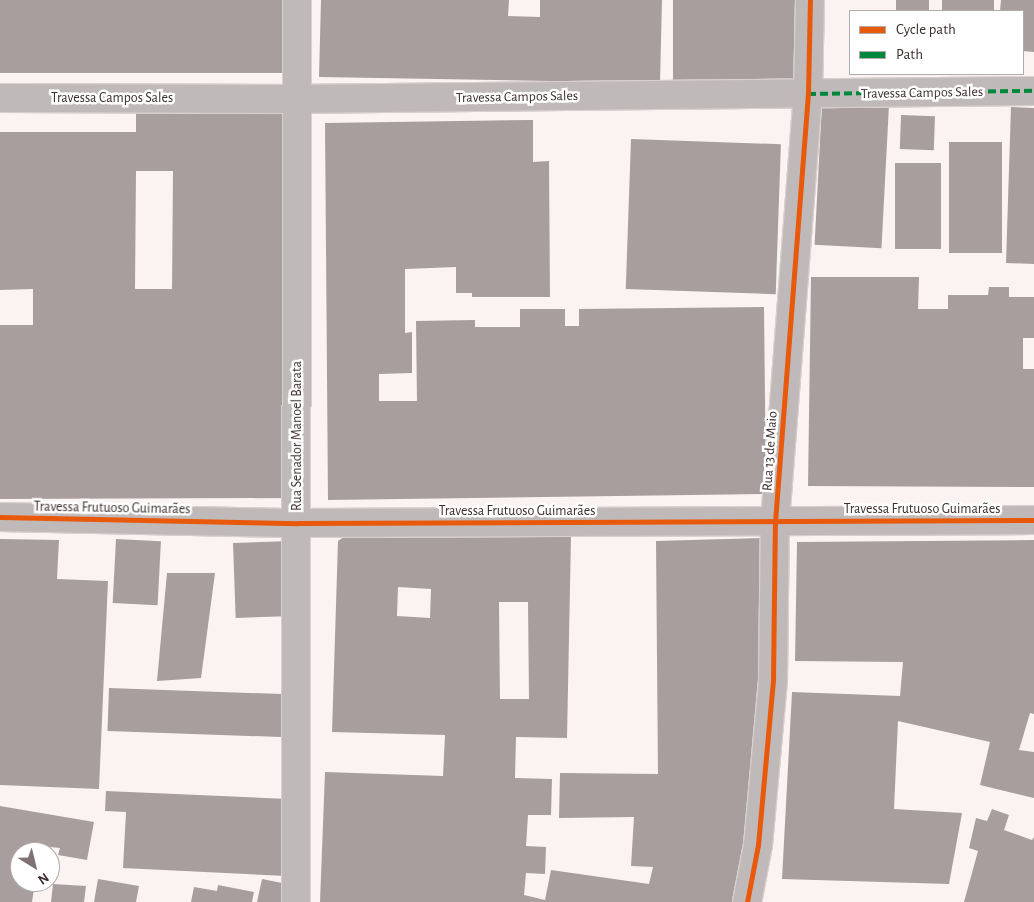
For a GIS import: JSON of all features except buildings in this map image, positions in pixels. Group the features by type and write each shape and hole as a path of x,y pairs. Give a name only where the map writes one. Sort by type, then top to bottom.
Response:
{"street":[{"name":"Rua Senador Manoel Barata","path":"296,902 298,523 295,99 297,0"},
{"name":"Rua 13 de Maio","path":"747,902 758,845 773,679 776,522 808,94 810,0"},
{"name":"Travessa Campos Sales","path":"0,98 295,99 1034,91"},
{"name":"Travessa Frutuoso Guimarães","path":"0,517 298,523 1034,520"}],"marked path":[{"path":"808,94 1034,91"}],"cycle path":[{"path":"747,902 758,845 773,679 775,522 808,94 810,0"},
{"path":"0,517 298,523 1034,520"}]}
